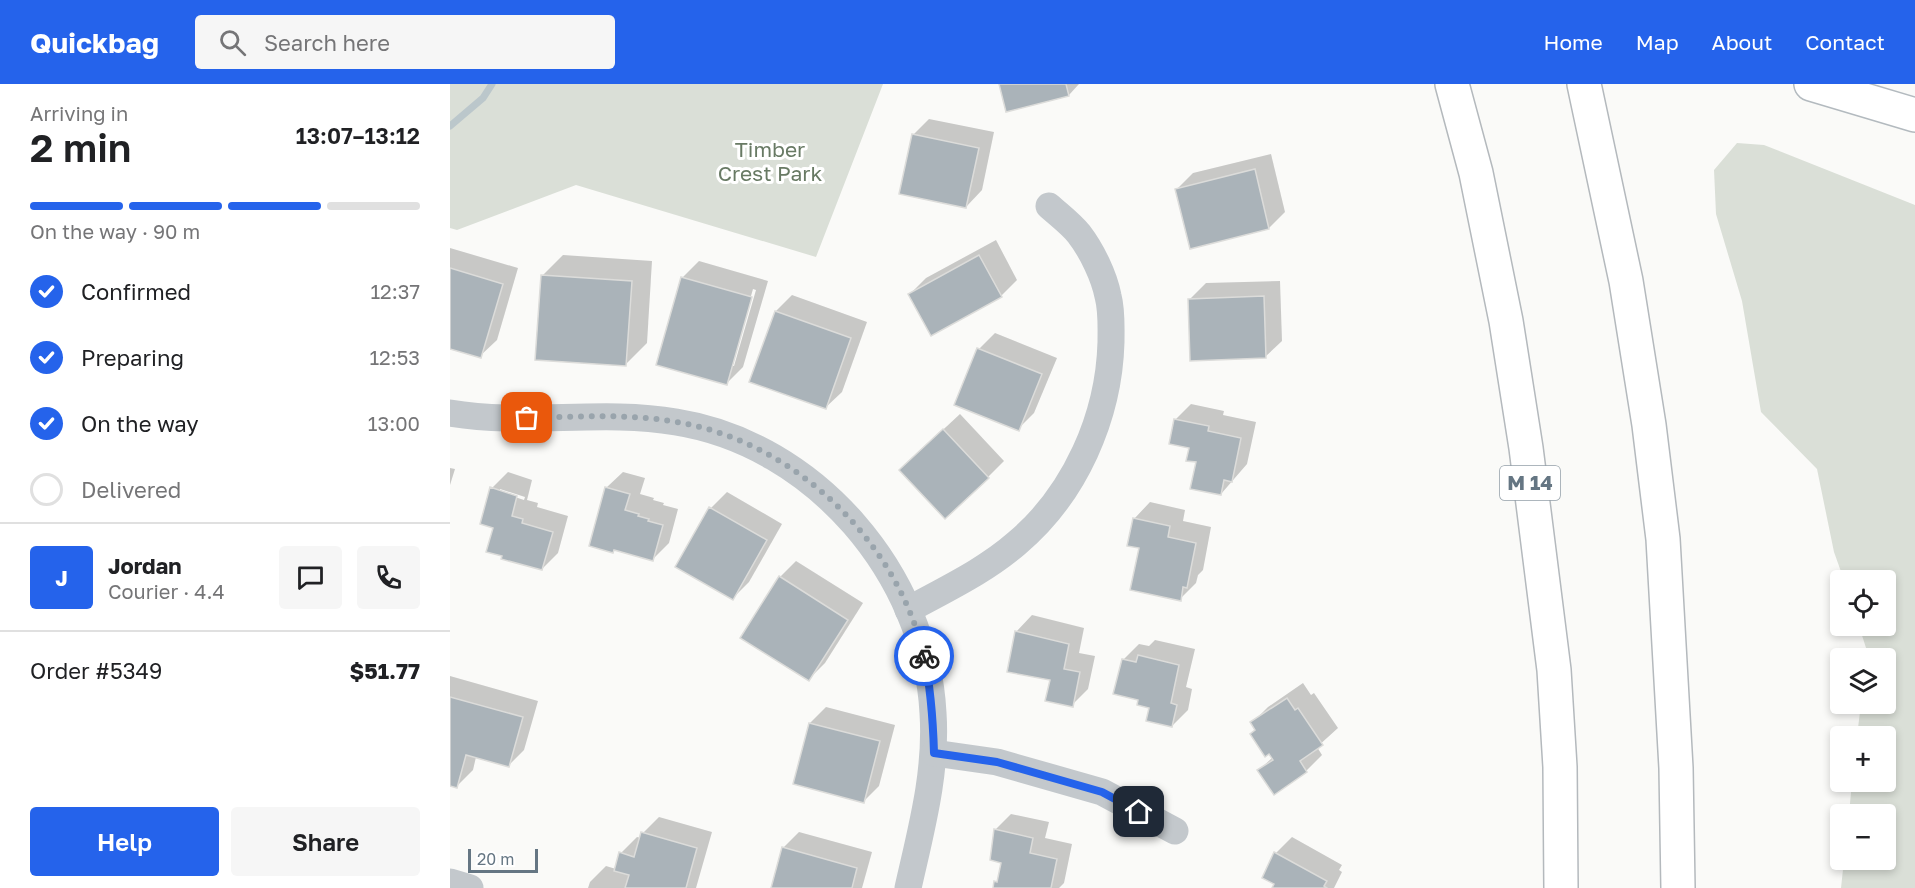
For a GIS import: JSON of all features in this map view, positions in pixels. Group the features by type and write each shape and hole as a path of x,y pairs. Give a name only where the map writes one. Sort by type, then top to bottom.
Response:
{"main road":[{"name":"M 14","path":"1452,84 1476,173 1504,309 1526,448 1554,670 1560,767 1560,888"},
{"path":"1584,84 1626,281 1649,425 1663,539 1676,768 1678,888"},
{"path":"1811,84 1915,115"}],"street":[{"path":"908,610 985,567 1018,543 1035,526 1076,471 1099,416 1106,389 1110,356 1111,322 1108,296 1099,271 1079,234 1049,206"},
{"path":"450,413 503,419 641,417 688,424 752,446 777,460 811,483 853,522 892,576 921,645 930,683 934,753 929,797 908,888"},
{"path":"934,753 997,762 1102,792 1175,831"},
{"path":"450,882 470,888"}],"green space":[{"name":"Timber Crest Park","path":"450,84 883,84 816,257 576,185 457,230 450,228"},
{"path":"1737,143 1764,145 1915,205 1915,888 1841,888 1843,870 1896,870 1896,804 1850,804 1851,792 1896,792 1896,726 1858,726 1860,714 1896,714 1896,648 1866,648 1862,636 1896,636 1896,570 1840,570 1834,552 1817,469 1761,412 1742,301 1716,214 1714,170"}],"building":[{"path":"999,84 1066,84 1069,96 1006,112"},
{"path":"912,134 979,148 966,208 899,194"},
{"path":"1255,169 1269,229 1190,249 1175,189"},
{"path":"979,255 1002,297 931,336 908,294"},
{"path":"450,268 503,284 481,358 450,349"},
{"path":"541,275 632,281 626,366 535,360"},
{"path":"681,277 752,297 727,385 656,365"},
{"path":"1264,296 1266,358 1190,361 1188,299"},
{"path":"775,311 851,338 826,409 749,382"},
{"path":"977,348 1042,374 1019,431 954,405"},
{"path":"1174,419 1209,426 1208,431 1241,438 1232,482 1224,480 1221,495 1190,489 1196,462 1186,461 1189,448 1169,444"},
{"path":"943,429 989,478 945,519 899,470"},
{"path":"490,487 517,496 512,516 523,519 522,523 553,532 542,570 501,559 502,556 486,552 493,528 480,524"},
{"path":"605,487 630,494 625,510 663,525 653,561 614,550 613,553 589,546"},
{"path":"709,507 767,540 733,600 675,567"},
{"path":"1133,518 1170,526 1168,537 1196,543 1187,588 1183,587 1181,601 1130,590 1139,548 1127,546"},
{"path":"779,576 848,620 809,681 740,638"},
{"path":"1015,631 1069,644 1064,669 1080,672 1073,707 1045,701 1050,680 1007,672"},
{"path":"1138,655 1179,665 1171,703 1177,705 1172,727 1146,721 1149,708 1137,705 1138,700 1113,694 1122,659 1136,662"},
{"path":"450,697 523,717 509,767 466,755 457,788 450,786"},
{"path":"1287,698 1295,710 1298,708 1323,745 1300,761 1307,772 1274,795 1257,770 1273,760 1269,754 1265,757 1250,734 1255,730 1250,722"},
{"path":"809,723 880,741 864,803 793,784"},
{"path":"994,829 1033,838 1030,853 1057,859 1051,888 993,888 994,881 997,882 1001,863 990,860"},
{"path":"641,832 697,848 686,888 625,888 629,875 614,871 619,852 634,857"},
{"path":"782,847 857,868 852,888 771,888"},
{"path":"1274,852 1327,881 1324,886 1327,888 1272,888 1274,884 1262,878"}],"waterway":[{"path":"450,126 483,98 492,84"}],"way so far":[{"path":"527,418 622,416 679,422 716,432 752,446 777,460 833,501 876,552 892,576 908,610 924,656"}],"route":[{"path":"924,656 933,712 934,753 997,762 1102,792 1139,812"}]}
